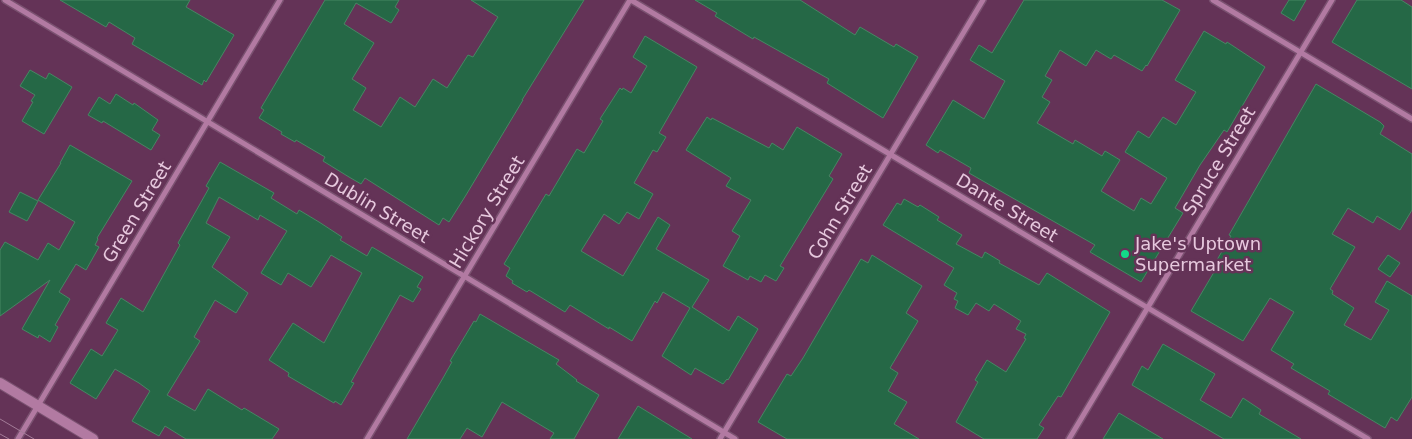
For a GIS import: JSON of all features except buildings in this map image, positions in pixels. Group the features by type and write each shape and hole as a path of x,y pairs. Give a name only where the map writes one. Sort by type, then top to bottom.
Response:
{"main road":[{"path":"0,383 93,439"}],"street":[{"name":"Dublin Street","path":"5,0 735,439"},
{"name":"Green Street","path":"18,439 280,0"},
{"name":"Dante Street","path":"630,0 1368,439"},
{"name":"Hickory Street","path":"367,439 630,0"},
{"name":"Cohn Street","path":"720,439 983,0"},
{"path":"1213,0 1412,119"},
{"name":"Spruce Street","path":"1069,439 1332,0"}],"tram line":[{"path":"0,419 34,439"},
{"path":"0,434 9,439"}],"place":[{"name":"Jake's Uptown Supermarket","path":"1125,254"}]}
